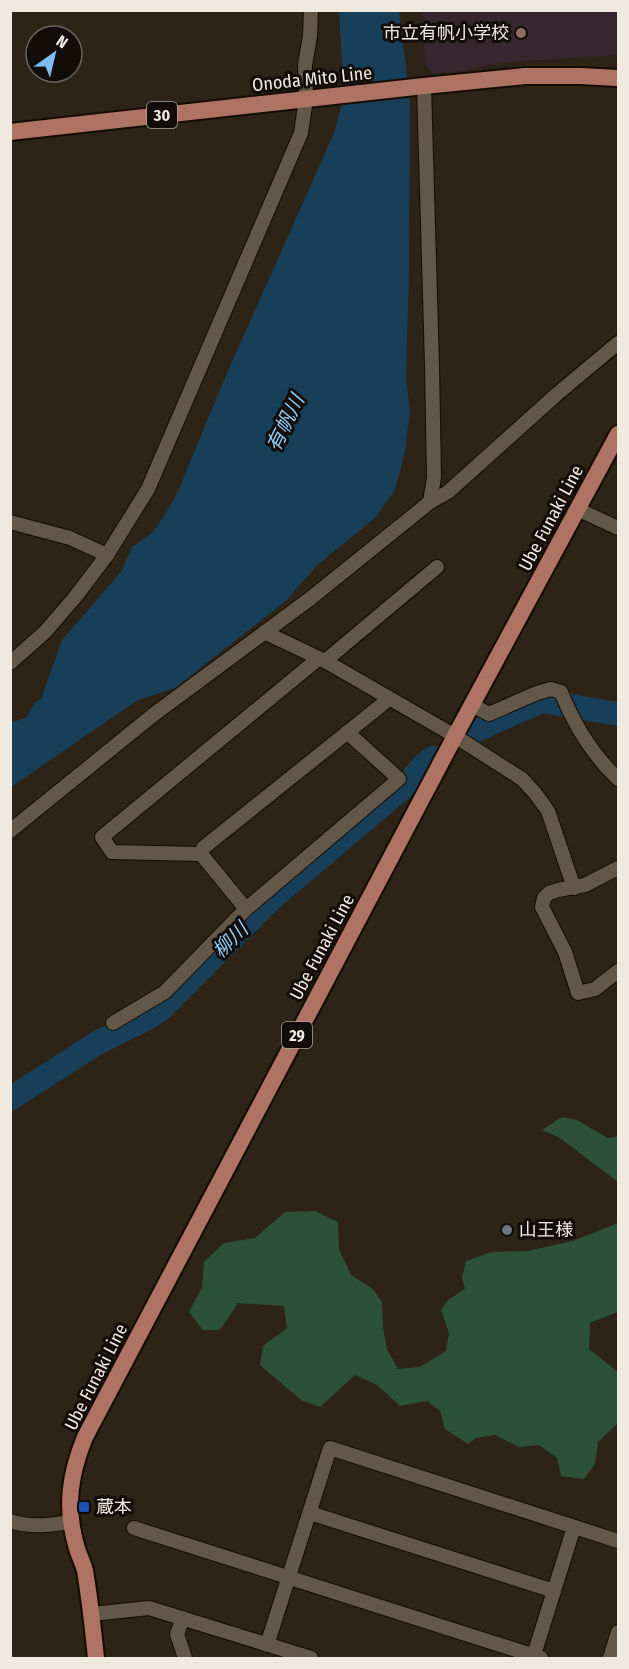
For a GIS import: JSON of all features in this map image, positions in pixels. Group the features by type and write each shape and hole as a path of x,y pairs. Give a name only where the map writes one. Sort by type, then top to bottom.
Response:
{"main road":[{"name":"Onoda Mito Line","path":"10,132 525,76 618,78"},
{"name":"Ube Funaki Line","path":"96,1659 92,1614 84,1568 71,1522 69,1498 76,1459 85,1437 454,736 618,435"}],"street":[{"path":"10,663 45,632 76,596 107,555 148,489 301,133 309,99 305,65 310,36 311,10"},
{"path":"424,86 434,465 430,502"},
{"path":"10,831 153,715 310,598 430,502 448,492 557,394 618,343"},
{"path":"577,509 618,528"},
{"path":"10,522 70,538 107,555"},
{"path":"246,909 201,854 112,852 102,837 437,567"},
{"path":"264,632 322,660 454,736 522,780 548,811 574,888"},
{"path":"472,705 489,714 537,693 551,689 561,692 568,710 595,754 618,779"},
{"path":"201,854 203,848 389,699"},
{"path":"113,1023 165,992 246,909 399,779 347,732"},
{"path":"618,868 585,885 549,894 544,898 542,908 565,952 578,993 595,989 618,971"},
{"path":"267,1645 330,1448 618,1541"},
{"path":"310,1513 554,1591"},
{"path":"10,1521 39,1526 71,1522"},
{"path":"134,1528 536,1658 574,1527"},
{"path":"92,1614 149,1608 311,1659"},
{"path":"183,1618 177,1634 185,1659"},
{"path":"610,1659 618,1632"}],"shaded area":[{"name":"市立有帆小学校","path":"423,11 618,11 618,55 498,63 434,74 425,64"}],"green space":[{"path":"562,1117 577,1120 608,1138 618,1136 618,1182 560,1138 542,1130"},
{"path":"315,1211 338,1222 339,1249 351,1275 373,1289 382,1302 387,1349 398,1369 420,1367 446,1351 449,1333 441,1310 448,1300 465,1289 462,1277 466,1261 492,1252 527,1251 573,1241 618,1223 618,1312 590,1323 589,1349 618,1372 618,1423 598,1442 595,1464 584,1479 561,1476 557,1458 539,1445 519,1447 495,1435 476,1438 468,1444 445,1429 440,1411 427,1401 400,1406 377,1385 355,1375 320,1407 301,1400 260,1365 263,1346 287,1328 284,1306 238,1303 220,1330 203,1330 189,1312 202,1287 204,1262 224,1243 255,1238 285,1212"}],"water":[{"name":"有帆川","path":"339,11 399,11 410,100 406,378 410,410 405,451 395,490 375,518 316,566 287,600 175,688 138,700 11,787 11,722 26,718 34,703 41,699 62,640 121,572 132,547 154,531 175,498 227,373 334,133 341,107 342,63"}],"waterway":[{"name":"柳川","path":"472,732 541,701 618,714"},
{"name":"柳川","path":"10,1099 97,1043 148,1018 161,1009 271,899 407,784 433,758"}],"place":[{"name":"市立有帆小学校","path":"521,33"},
{"name":"山王様","path":"507,1230"},
{"name":"蔵本","path":"84,1507"}]}
